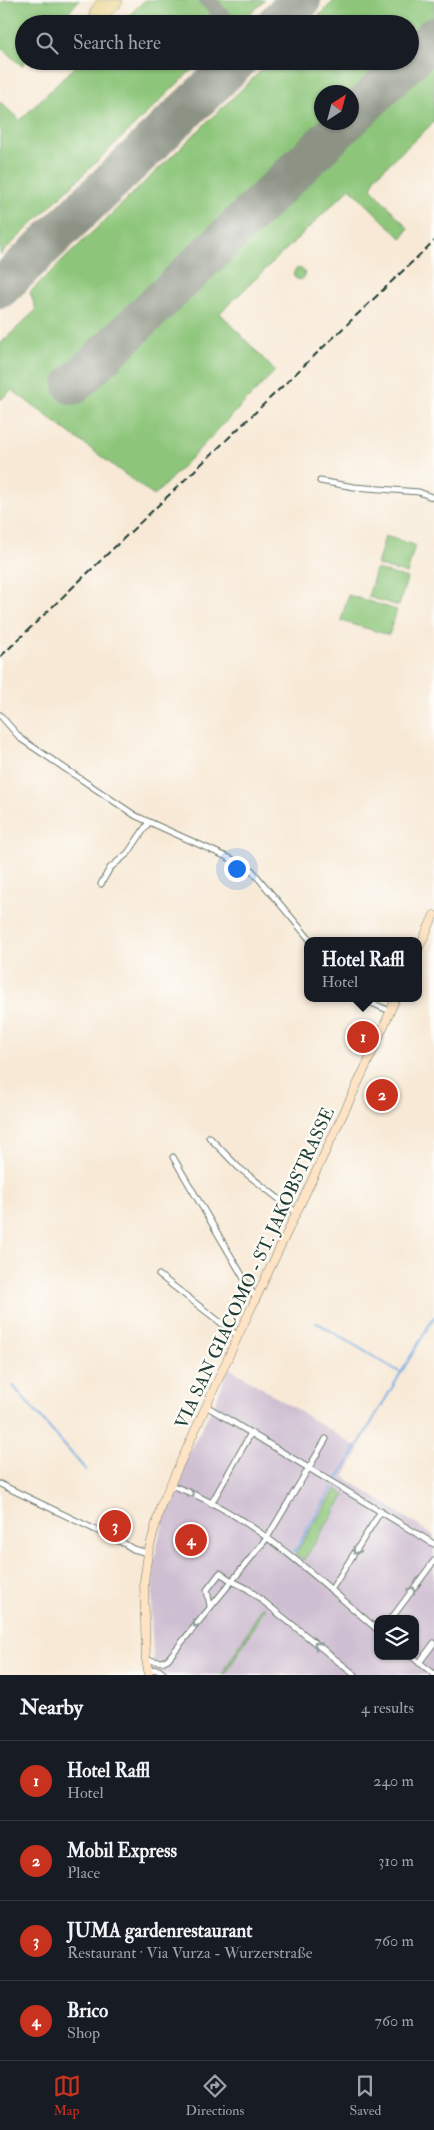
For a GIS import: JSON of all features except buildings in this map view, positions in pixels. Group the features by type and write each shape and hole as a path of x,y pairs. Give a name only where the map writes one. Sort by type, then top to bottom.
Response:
{"street":[{"path":"320,481 354,487 419,492 434,498"},
{"path":"0,716 21,739 136,816 248,867 308,937"},
{"path":"101,884 110,868 128,853 149,822"},
{"path":"422,941 434,915"},
{"path":"369,1002 390,1012"},
{"name":"VIA SAN GIACOMO - ST. JAKOBSTRASSE","path":"148,1668 144,1581 148,1552 160,1505 394,1002"},
{"path":"209,1137 238,1167 297,1213"},
{"path":"173,1157 256,1299"},
{"path":"159,1275 238,1336"},
{"path":"206,1406 434,1544"},
{"path":"211,1504 251,1433"},
{"path":"148,1668 168,1659 267,1538 326,1439"},
{"path":"0,1484 133,1549 148,1552"},
{"path":"170,1485 211,1504 267,1538 374,1627"},
{"path":"331,1590 381,1511"},
{"path":"393,1615 434,1561"},
{"path":"210,1606 207,1590 220,1573 248,1589 355,1675"},
{"path":"419,1662 434,1643"},
{"path":"148,1668 159,1670 165,1675 168,1659"},
{"path":"416,1660 434,1674"}],"shaded area":[{"path":"228,1367 360,1449 344,1477 434,1536 434,1675 155,1675 151,1624 154,1563 158,1540 180,1469 217,1399"}],"green space":[{"path":"4,0 79,0 66,15 15,15 15,60 0,47 0,4"},
{"path":"145,0 265,0 249,15 129,15"},
{"path":"335,0 434,0 434,122 376,176 371,188 408,228 402,239 350,188 220,313 275,371 154,496 12,390 0,400 0,344 36,310 30,292 262,70 419,70 419,15 319,15"},
{"path":"72,70 192,70 0,255 0,102 20,120"},
{"path":"299,268 305,274 299,280 293,274"},
{"path":"385,536 415,545 407,574 377,565"},
{"path":"376,569 407,578 399,606 368,597"},
{"path":"348,595 397,610 389,635 341,621"},
{"path":"336,1489 345,1495 304,1560 295,1554"},
{"path":"263,1606 265,1608 225,1675 222,1675"}],"sand":[{"path":"97,0 123,0 120,7 111,15 91,15 93,6"}],"waterway":[{"path":"338,1479 434,1317"},
{"path":"316,1322 401,1373"},
{"path":"13,1386 86,1470"},
{"path":"294,1552 333,1487"}],"taxiway":[{"path":"207,0 221,15"}],"runway":[{"path":"285,15 301,0"},
{"path":"419,51 434,37"},
{"path":"0,288 228,70"},
{"path":"359,110 400,70"},
{"path":"73,385 338,130"}],"railway":[{"path":"0,657 434,241"}],"place":[{"name":"Hotel Raffl","path":"363,1037"},
{"name":"Mobil Express","path":"382,1095"},
{"name":"JUMA gardenrestaurant","path":"115,1526"},
{"name":"Brico","path":"191,1540"}]}
